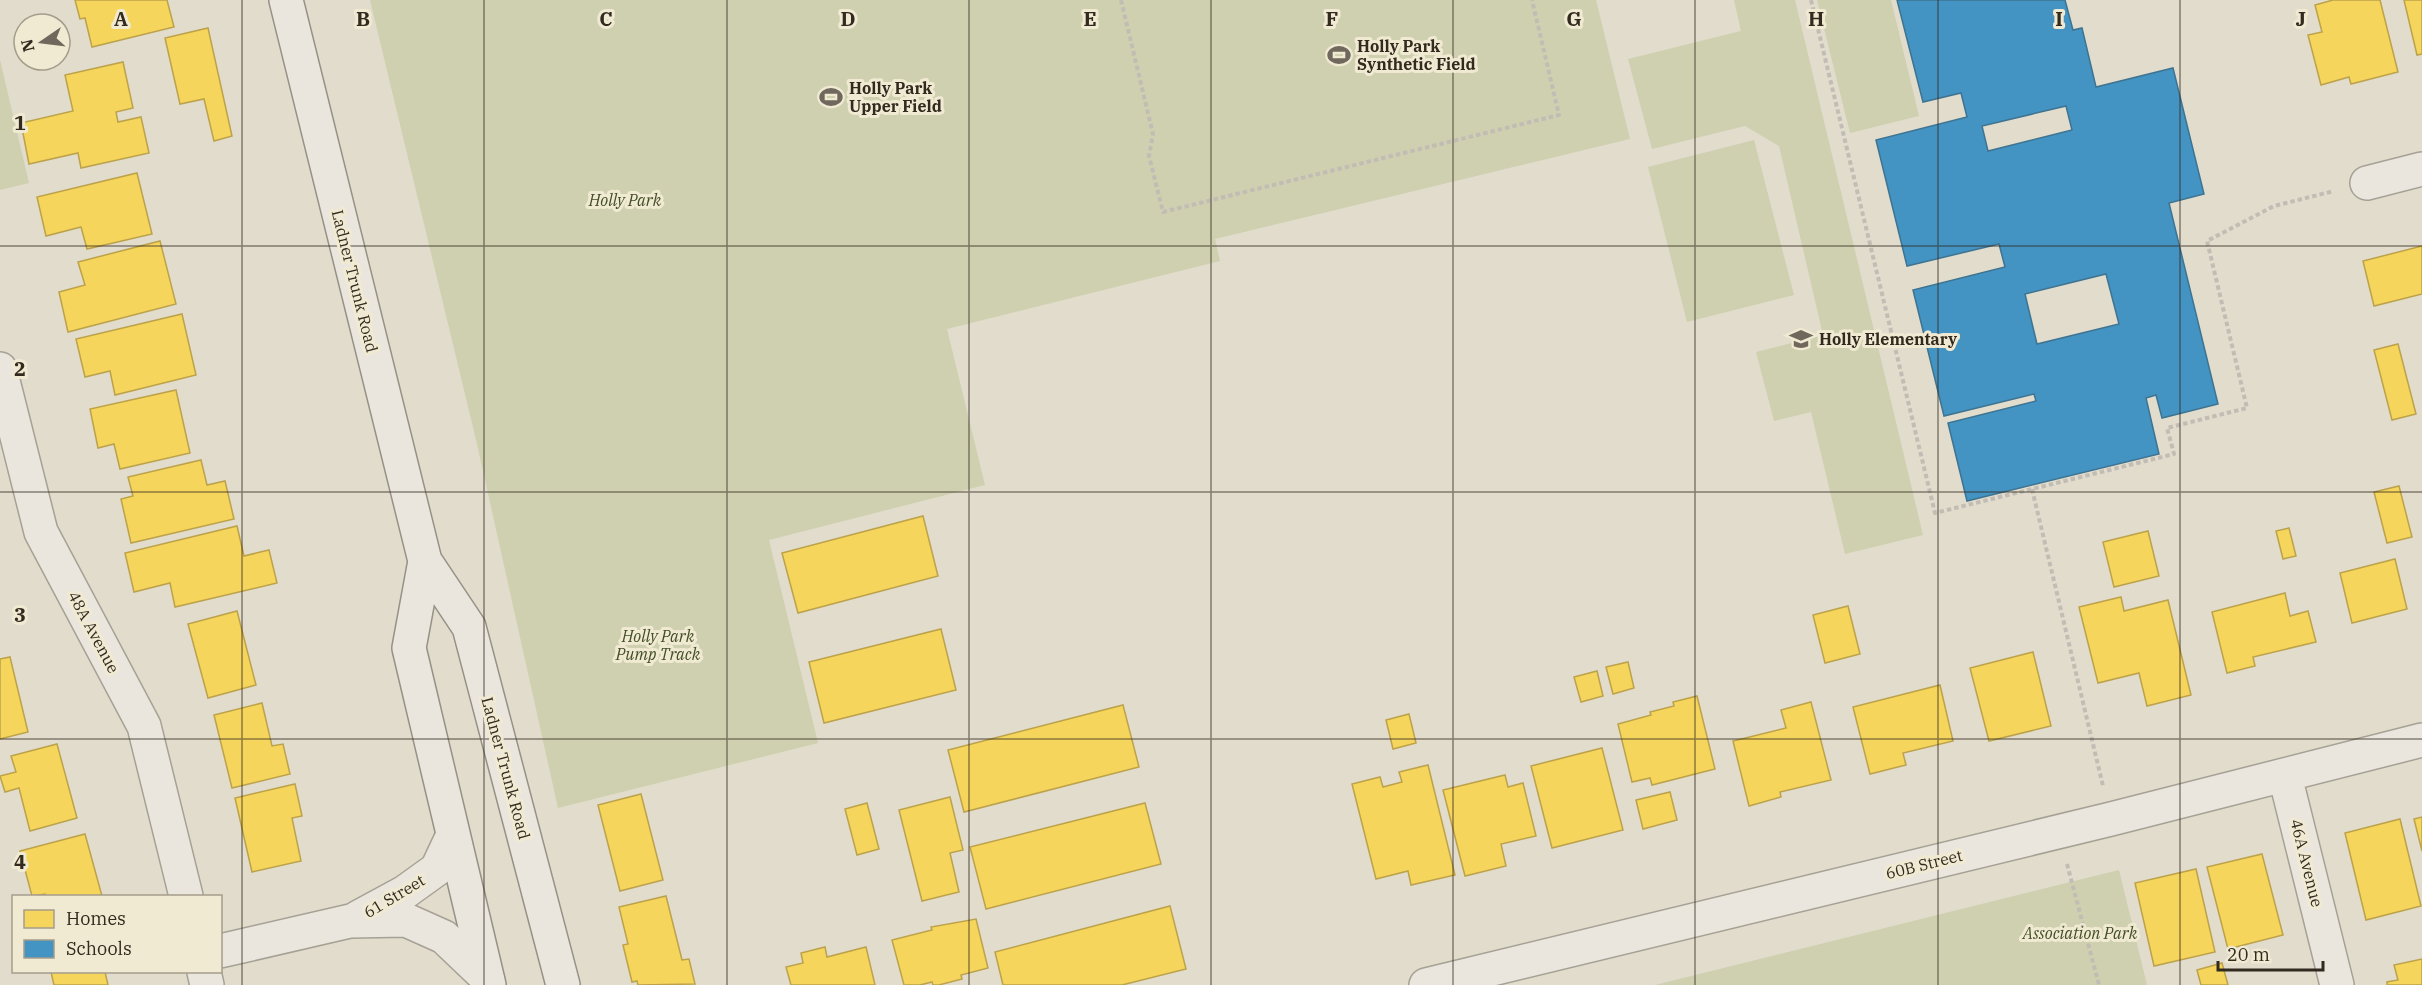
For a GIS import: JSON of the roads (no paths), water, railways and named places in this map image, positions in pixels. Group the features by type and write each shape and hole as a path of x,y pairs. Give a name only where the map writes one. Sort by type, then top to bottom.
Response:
{"street":[{"name":"Ladner Trunk Road","path":"286,0 425,561 469,627 563,985"},
{"path":"2367,183 2422,169"},
{"name":"48A Avenue","path":"0,369 41,532 144,726 186,895"},
{"name":"Ladner Trunk Road","path":"425,561 409,648 488,981"},
{"name":"60B Street","path":"1426,985 2059,832 2422,740"},
{"name":"46A Avenue","path":"2285,776 2337,985"},
{"name":"61 Street","path":"350,921 405,892 436,868 452,837"},
{"name":"61 Street","path":"222,951 350,921 406,920 444,937 488,981"}],"place":[{"name":"Holly Park Synthetic Field","path":"1339,55"},
{"name":"Holly Park Upper Field","path":"831,97"},
{"name":"Holly Elementary","path":"1801,339"}],"park label":[{"name":"Holly Park","path":"625,200"},
{"name":"Holly Park Pump Track","path":"658,645"},
{"name":"Association Park","path":"2080,933"}]}
